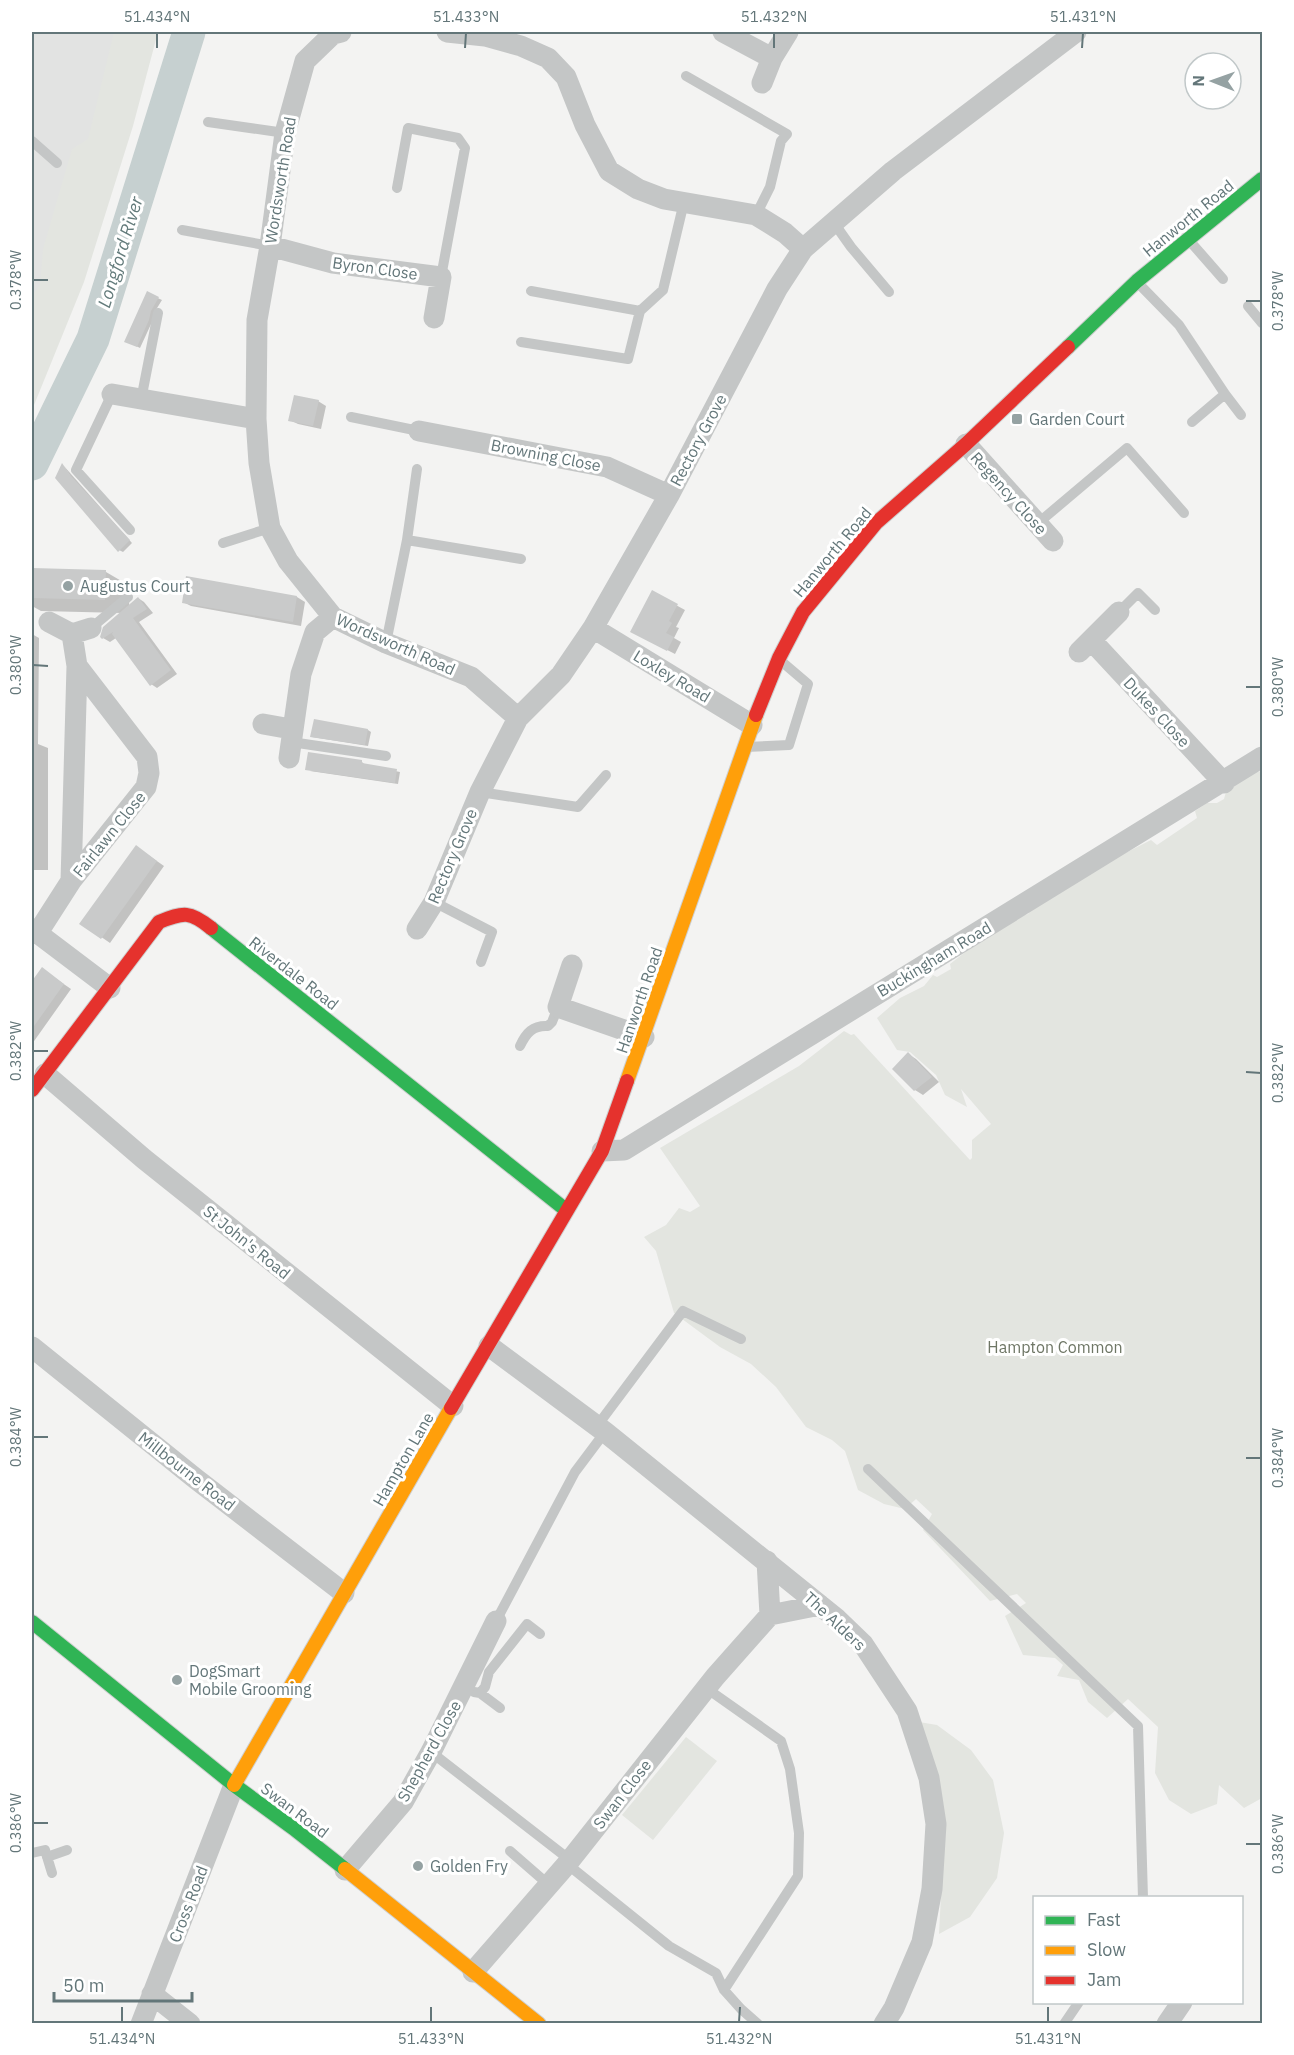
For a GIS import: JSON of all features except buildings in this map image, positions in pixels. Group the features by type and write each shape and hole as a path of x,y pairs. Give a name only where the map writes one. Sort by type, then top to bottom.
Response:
{"street":[{"name":"Wordsworth Road","path":"341,32 333,34 305,61 285,133 270,246 256,320 256,419 259,463 270,528 288,561 333,617 386,643 471,677 518,718"},
{"path":"447,32 485,36 521,46 548,58 566,77 585,125 609,171 638,189 664,199 756,215 784,232 803,249"},
{"path":"723,32 772,58"},
{"path":"762,83 772,58 788,32"},
{"name":"Rectory Grove","path":"417,929 434,902 480,792 518,718 561,675 593,628 669,495 777,289 803,249 893,171 1076,32"},
{"name":"Hanworth Road","path":"603,1151 752,725 779,658 803,612 876,523 966,444 1137,281 1263,179"},
{"name":"Byron Close","path":"270,246 333,263 441,277 434,318"},
{"path":"112,394 256,419"},
{"name":"Browning Close","path":"419,431 607,467 669,495"},
{"name":"Regency Close","path":"966,444 1053,541"},
{"name":"Dukes Close","path":"1119,612 1085,646 1224,783"},
{"path":"263,724 290,743 301,674 315,632 333,617"},
{"path":"48,622 81,631"},
{"name":"Loxley Road","path":"593,628 752,725"},
{"name":"Fairlawn Close","path":"70,881 77,666 81,631"},
{"name":"Fairlawn Close","path":"34,931 70,881 146,787 149,773 147,757 77,666"},
{"name":"Buckingham Road","path":"603,1151 624,1150 1263,757"},
{"name":"Riverdale Road","path":"38,1082 159,922 179,914 197,917 566,1210"},
{"path":"34,931 110,988"},
{"path":"572,965 558,1007 644,1037"},
{"name":"St John's Road","path":"38,1082 144,1159 453,1406"},
{"name":"Hampton Lane","path":"234,1785 566,1210 603,1151"},
{"name":"The Alders","path":"489,1346 601,1429 837,1619 863,1644 907,1711 929,1778 936,1824 932,1889 922,1942 894,2008 884,2024"},
{"name":"Millbourne Road","path":"32,1347 187,1472 344,1593"},
{"path":"767,1561 770,1615 820,1605"},
{"name":"Swan Close","path":"473,1972 569,1862 706,1688 770,1615"},
{"name":"Shepherd Close","path":"345,1870 403,1802 431,1752 471,1691 495,1621"},
{"name":"Swan Road","path":"32,1622 234,1785 293,1828 539,2024"},
{"name":"Cross Road","path":"141,2024 234,1785"},
{"path":"152,1994 190,2024"},
{"path":"1167,2024 1181,2004"}],"lane":[{"path":"686,76 787,134 781,141 770,187 756,215"},
{"path":"208,122 285,133"},
{"path":"397,188 408,128 458,138 465,148 441,277"},
{"path":"32,141 57,163"},
{"path":"521,342 628,359 640,311 663,290 684,202"},
{"path":"834,223 889,292"},
{"path":"182,230 270,246"},
{"path":"1188,238 1224,279"},
{"path":"1137,281 1179,326 1241,415"},
{"path":"531,291 640,311"},
{"path":"1248,306 1263,323"},
{"path":"141,400 158,313"},
{"path":"112,394 76,470 130,530"},
{"path":"1192,422 1225,394"},
{"path":"351,417 419,431"},
{"path":"1037,524 1127,448 1184,513"},
{"path":"386,643 407,540 417,469"},
{"path":"223,543 270,528"},
{"path":"407,540 520,559"},
{"path":"81,631 128,597 120,587"},
{"path":"1119,612 1138,593 1155,610"},
{"path":"744,747 789,745 808,684 779,658"},
{"path":"290,743 386,756"},
{"path":"480,792 578,807 606,775"},
{"path":"434,902 492,932 481,962"},
{"path":"520,1046 530,1030 540,1025 548,1026 552,1022 558,1007"},
{"path":"495,1621 575,1472 601,1429 683,1311 741,1339"},
{"path":"868,1469 1138,1726 1143,1896"},
{"path":"471,1691 485,1687 489,1672 527,1624 540,1634"},
{"path":"706,1688 781,1741 790,1769 800,1833 798,1875 724,1990"},
{"path":"471,1691 501,1708"},
{"path":"431,1752 569,1862 669,1946 716,1973 724,1990 758,2024"},
{"path":"32,1853 45,1850 52,1873"},
{"path":"47,1857 68,1850"},
{"path":"510,1851 549,1885"},
{"path":"1064,2024 1078,2004"}],"shaded area":[{"path":"32,32 122,32 48,302 32,313"}],"green space":[{"path":"114,32 158,32 133,126 84,282 32,410 32,296 40,285 43,249 72,149 88,139"},
{"name":"Hampton Common","path":"1262,771 1262,1798 1244,1808 1219,1785 1217,1804 1191,1814 1169,1800 1155,1773 1158,1727 1128,1699 1107,1718 1088,1702 1079,1680 1057,1676 1063,1665 1055,1658 1023,1655 1005,1616 1026,1603 1017,1594 990,1601 923,1530 932,1514 916,1499 905,1509 884,1504 858,1490 845,1451 832,1440 806,1427 776,1387 751,1364 720,1347 674,1313 656,1251 644,1237 666,1225 679,1208 690,1212 700,1206 660,1148 799,1066 844,1031 851,1035 854,1034 970,1160 972,1140 991,1124 961,1089 967,1107 945,1095 936,1075 910,1052 897,1050 877,1018 900,998 924,986 933,975 937,977 951,969 950,964 968,950 994,922 1028,914 1040,896 1151,840 1157,845 1197,818 1195,811 1207,803 1217,803 1224,799 1227,788 1244,774"},
{"path":"919,1722 937,1725 971,1750 993,1780 1004,1833 997,1878 970,1917 939,1934 945,1816"},
{"path":"686,1737 717,1761 653,1840 622,1815"}],"waterway":[{"name":"Longford River","path":"32,464 93,339 189,32"}],"traffic: fast":[{"path":"1068,347 1137,281 1262,179"},
{"path":"211,928 566,1210"},
{"path":"32,1622 234,1785 345,1869"}],"traffic: slow":[{"path":"627,1081 756,715"},
{"path":"234,1785 451,1408"},
{"path":"345,1869 539,2024"}],"traffic: jam":[{"path":"756,715 779,658 803,612 876,523 966,444 1068,347"},
{"path":"32,1090 159,922 186,915 198,918 211,928"},
{"path":"451,1408 602,1151 627,1081"}],"place":[{"name":"Garden Court","path":"1017,419"},
{"name":"Augustus Court","path":"68,586"},
{"name":"DogSmart Mobile Grooming","path":"177,1680"},
{"name":"Golden Fry","path":"418,1866"}]}
